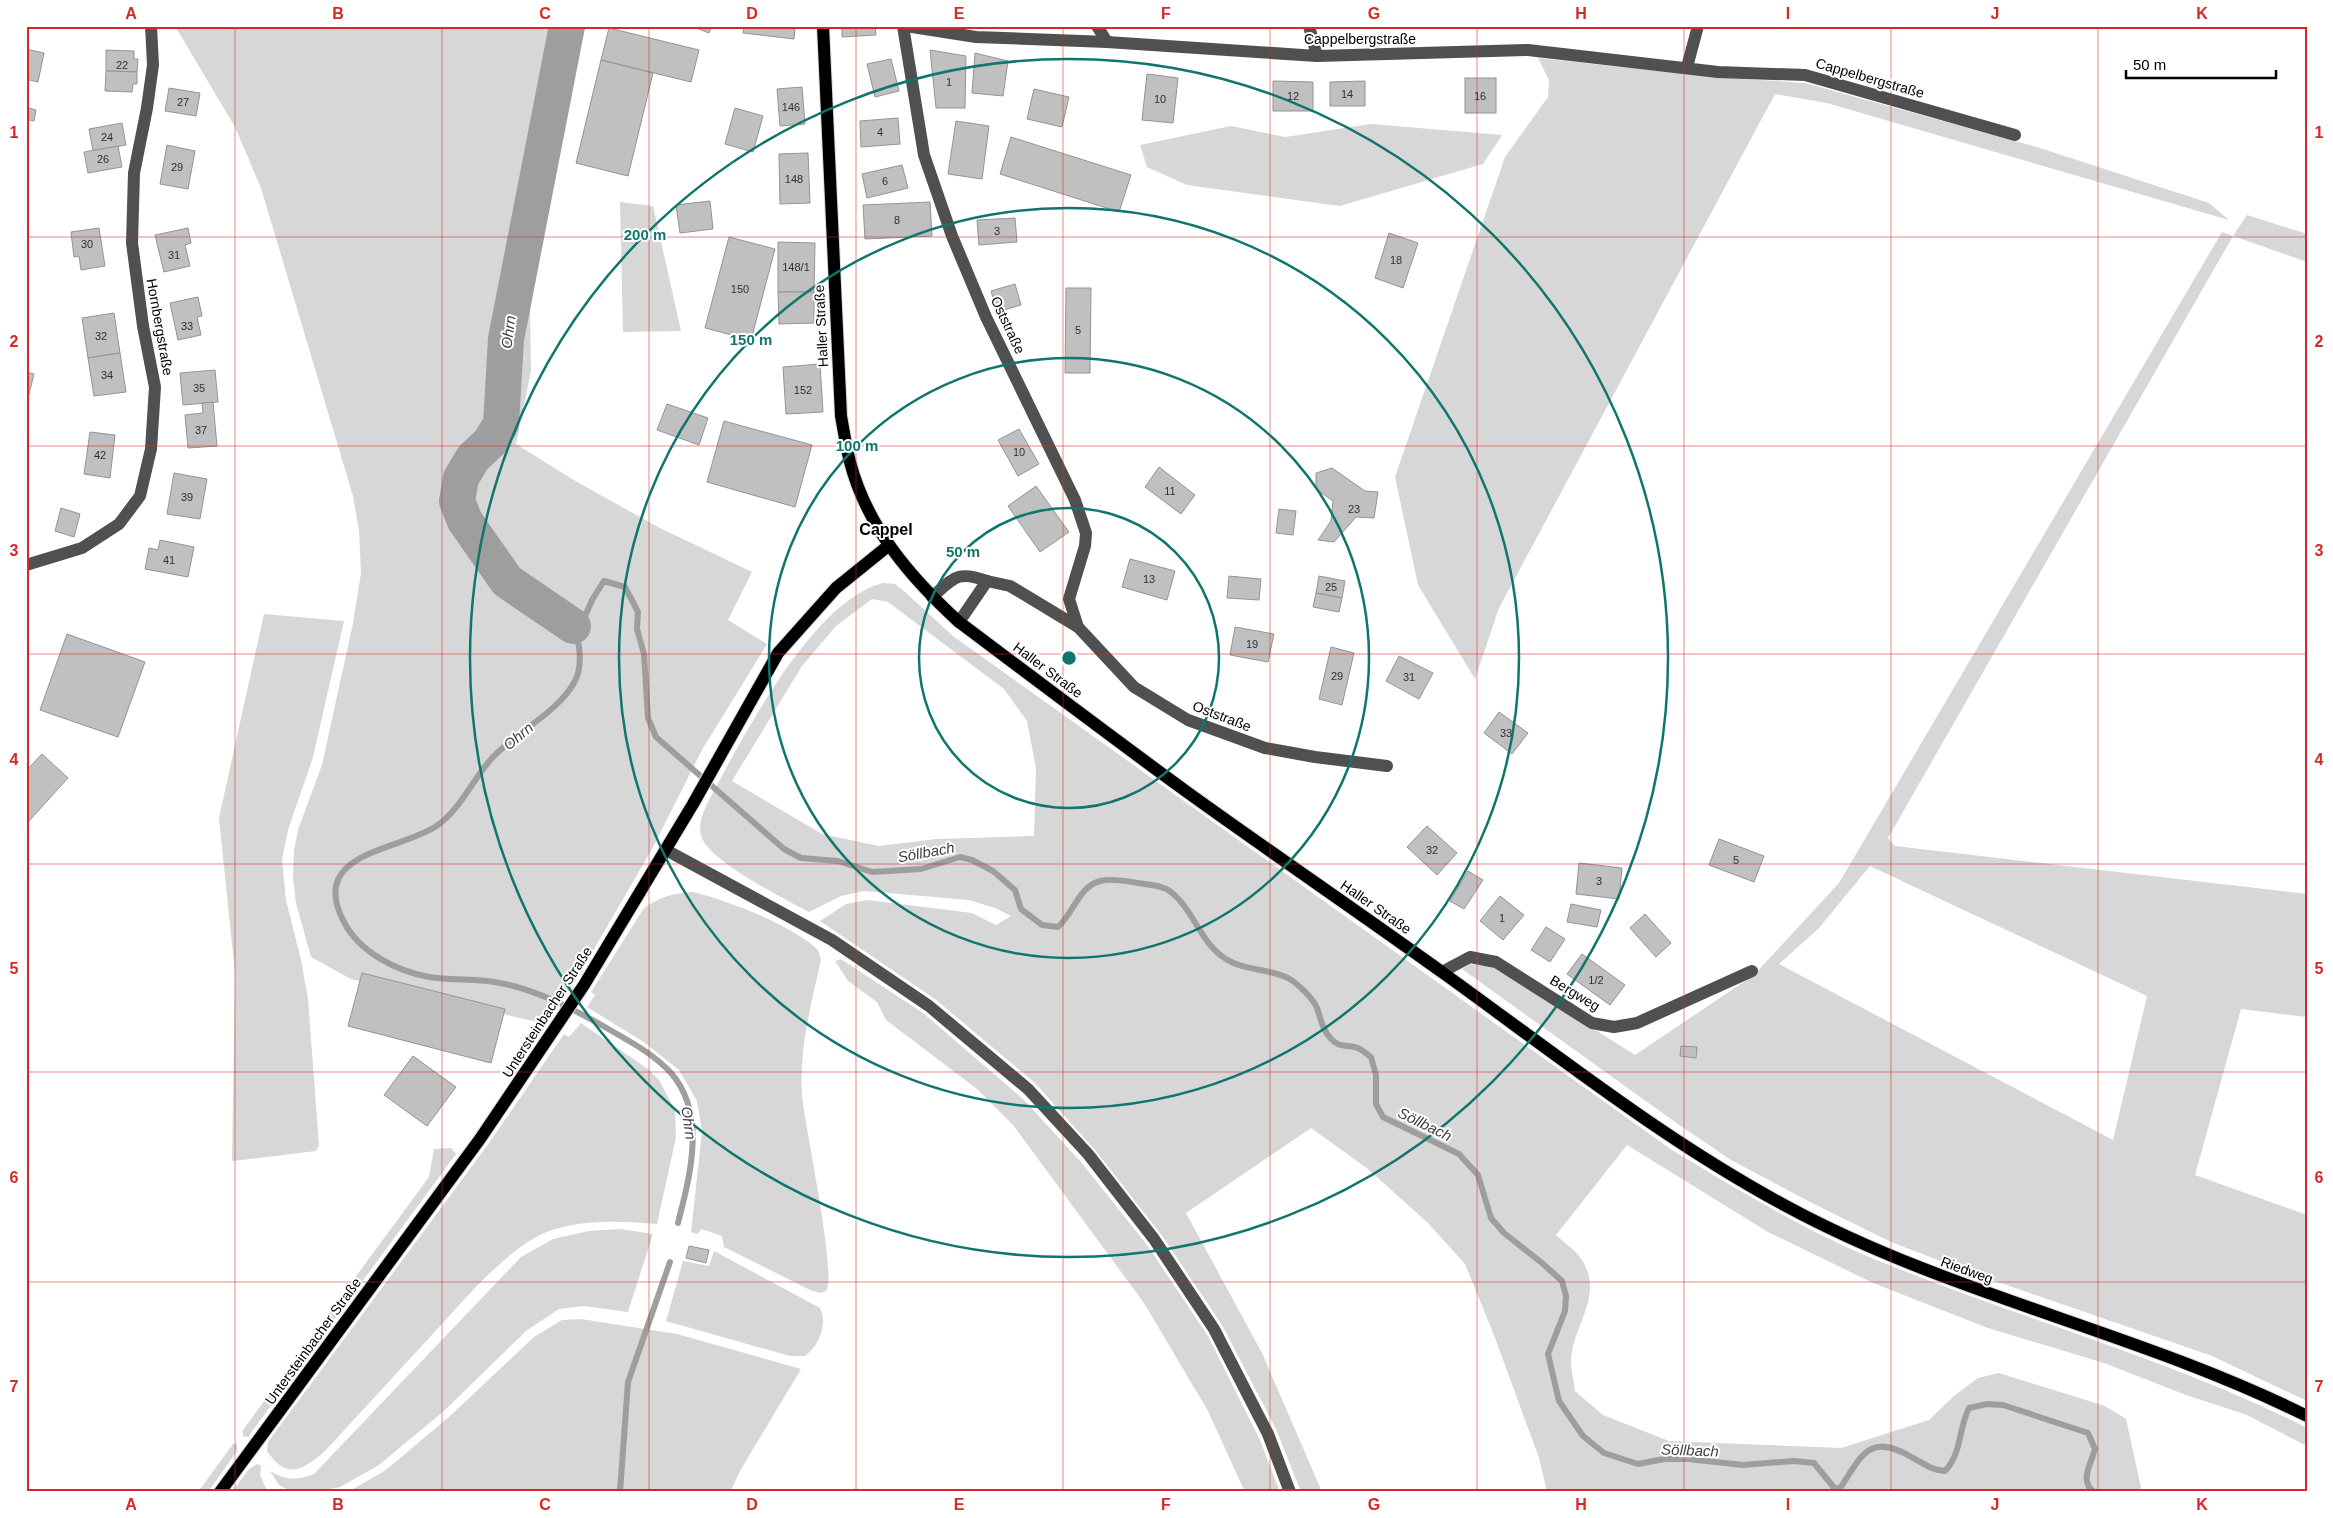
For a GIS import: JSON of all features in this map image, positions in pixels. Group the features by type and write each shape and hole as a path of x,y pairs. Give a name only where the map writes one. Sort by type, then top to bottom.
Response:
{"main road":[{"name":"Haller Straße","path":"823,26 841,416 853,471 867,510 888,546 932,597 959,622 1187,791 1635,1112"},
{"name":"Untersteinbacher Straße","path":"220,1492 480,1139 584,985 693,804 778,653 836,588 888,546"},
{"name":"Riedweg","path":"1635,1112 1732,1176 1838,1234 1966,1286 2206,1370 2307,1416"}],"street":[{"name":"Hornbergstraße","path":"26,565 82,548 119,524 140,496 151,449 156,387 143,326 132,243 134,173 147,108 152,65 151,26"},
{"name":"Cappelbergstraße","path":"904,26 976,37 1107,42 1317,56 1528,50 1687,66 1718,72 1805,75 2015,135"},
{"name":"Oststraße","path":"904,26 924,155 952,236 986,317 1075,500 1086,533 1085,546 1069,599 1078,627"},
{"path":"1097,26 1107,42"},
{"path":"1309,26 1317,56"},
{"path":"1687,66 1698,26"},
{"name":"Oststraße","path":"932,597 957,576 972,576 1010,586 1078,627 1134,687 1188,720 1265,748 1387,766"},
{"path":"959,622 987,581"},
{"path":"666,850 832,940 929,1006 1028,1089 1094,1162 1154,1239 1214,1329 1268,1434 1290,1492"},
{"name":"Bergweg","path":"1442,972 1470,957 1496,962 1592,1023 1614,1027 1637,1023 1752,971"}],"shaded area":[{"path":"175,26 581,26 530,310 531,371 516,444 577,482 660,528 752,572 728,620 767,644 702,750 652,849 575,982 546,1024 351,979 311,957 296,903 293,878 294,851 298,830 322,765 353,623 361,573 359,531 353,496 261,188 235,127"},
{"path":"1538,58 1714,77 1805,83 2040,148 2209,203 2229,220 1827,103 1775,94 1499,608 1475,679 1418,585 1395,477 1505,157 1548,97 1549,80"},
{"path":"1371,124 1502,135 1483,164 1340,206 1187,185 1147,167 1140,145 1231,126 1285,137"},
{"path":"620,202 653,206 681,331 623,332"},
{"path":"2247,215 2307,234 2307,262 2233,236"},
{"path":"2222,232 2233,236 1888,838 1895,846 2307,894 2307,1017 2241,1009 2195,1175 2307,1215 2307,1401 2212,1356 1972,1273 1891,1242 1814,1204 1731,1160 1462,969 1470,964 1496,967 1635,1055 1754,975 1839,883","holes":["1870,866 2147,996 2113,1140 1779,964 1819,928"]},
{"path":"883,583 895,584 953,636 1672,1150 1725,1182 1805,1227 1860,1253 1941,1285 2153,1361 2256,1404 2307,1428 2307,1446 2247,1415 2186,1395 2104,1363 1988,1328 1873,1283 1768,1232 1627,1145 1556,1235 1577,1253 1587,1270 1590,1283 1589,1295 1573,1346 1571,1368 1575,1391 1603,1415 1669,1441 1841,1448 1929,1420 1955,1395 1978,1378 1999,1373 2105,1406 2126,1419 2142,1492 1547,1492 1539,1458 1494,1335 1465,1264 1428,1223 1368,1169 1311,1128 1186,1213 1262,1353 1322,1492 1301,1492 1276,1429 1222,1325 1163,1237 1095,1150 1035,1083 935,999 820,921 846,904 867,900 972,913 996,925 1011,916 995,908 969,900 864,891 841,896 809,912 731,867 706,845 701,835 701,822 708,802 759,710 805,644 830,616 856,595","holes":["872,599 888,602 1004,689 1027,721 1036,768 1034,836 937,839 879,846 822,834 732,781 802,666 836,626"]},
{"path":"264,614 344,621 313,757 288,830 282,860 286,900 301,960 308,999 319,1145 316,1151 232,1161 235,973 219,818"},
{"path":"693,892 724,901 777,923 818,950 821,960 804,1044 802,1095 828,1259 828,1280 826,1291 822,1293 808,1289 724,1247 722,1236 702,1229 697,1234 691,1232 702,1132 697,1101 679,1070 645,1043 587,1007 595,995 591,992 644,908 667,896"},
{"path":"841,959 923,1013 1023,1099 1081,1162 1147,1245 1208,1336 1260,1440 1280,1492 1245,1492 1208,1411 1144,1303 1013,1125 977,1089 886,1020 877,1002 848,981 835,961"},
{"path":"581,1023 648,1069 659,1080 675,1110 676,1137 657,1224 591,1222 565,1226 535,1238 519,1248 486,1277 324,1452 301,1468 294,1470 281,1466 267,1451 268,1442 489,1143 564,1034 569,1037"},
{"path":"451,1148 456,1154 248,1437 243,1436 243,1430 429,1177 434,1149"},
{"path":"620,1229 653,1234 628,1312 584,1306 559,1309 526,1331 445,1410 379,1465 340,1487 315,1492 292,1492 279,1485 270,1471 291,1479 314,1474 521,1257 553,1239 589,1231"},
{"path":"714,1251 820,1308 823,1321 821,1334 810,1352 805,1356 790,1356 666,1321 683,1261 709,1266"},
{"path":"581,1319 677,1334 801,1369 740,1471 730,1492 348,1492 386,1470 450,1416 534,1337 562,1320"},
{"path":"233,1444 237,1444 237,1451 208,1492 198,1492"},
{"path":"257,1464 261,1466 260,1475 269,1492 232,1492 249,1469"}],"building":[{"path":"691,26 712,26 709,33"},
{"path":"744,26 795,26 794,39 743,33"},
{"path":"842,26 875,26 876,35 842,37"},
{"path":"609,28 699,50 691,82 601,60"},
{"path":"26,49 44,53 38,82 26,79"},
{"path":"106,50 134,51 134,59 138,59 137,72 106,71"},
{"path":"930,50 966,56 965,108 936,108"},
{"path":"975,53 1008,61 1003,96 972,93"},
{"path":"891,59 899,91 875,97 867,64"},
{"path":"601,60 653,73 628,176 576,163"},
{"path":"106,71 137,72 137,84 133,84 132,92 105,91"},
{"path":"1147,74 1178,78 1173,123 1142,120"},
{"path":"1465,78 1496,78 1496,113 1465,113"},
{"path":"1273,81 1313,82 1313,111 1273,111"},
{"path":"1365,81 1365,106 1330,106 1330,82"},
{"path":"802,87 805,124 780,126 777,89"},
{"path":"169,88 200,93 196,116 165,111"},
{"path":"1034,89 1069,97 1062,127 1027,119"},
{"path":"26,107 36,110 34,121 26,119"},
{"path":"735,108 763,116 753,152 725,144"},
{"path":"898,118 900,144 861,147 860,121"},
{"path":"956,121 989,126 982,179 948,174"},
{"path":"122,123 126,145 93,151 89,129"},
{"path":"1011,137 1131,175 1119,212 1000,174"},
{"path":"167,145 195,151 188,189 160,184"},
{"path":"118,146 122,167 88,173 84,152"},
{"path":"808,153 810,203 780,204 779,154"},
{"path":"902,165 908,188 867,198 862,174"},
{"path":"710,201 713,229 680,233 676,205"},
{"path":"930,202 932,236 865,239 863,205"},
{"path":"1015,218 1017,242 979,245 977,220"},
{"path":"99,228 105,266 81,270 79,256 74,257 71,232"},
{"path":"188,228 191,243 185,245 190,266 164,272 155,235"},
{"path":"1389,233 1418,243 1403,288 1375,278"},
{"path":"729,237 775,249 751,340 705,328"},
{"path":"778,242 815,243 814,292 778,292"},
{"path":"1015,284 1021,305 997,312 991,291"},
{"path":"1066,288 1091,288 1090,373 1065,373"},
{"path":"778,292 814,292 814,323 779,324"},
{"path":"198,297 202,316 197,317 201,335 178,340 170,303"},
{"path":"114,313 120,353 88,358 82,318"},
{"path":"120,353 126,392 94,396 88,358"},
{"path":"820,364 823,412 786,414 783,367"},
{"path":"215,370 218,402 183,405 180,373"},
{"path":"26,372 34,374 26,406"},
{"path":"213,402 217,446 188,448 185,415 203,413 202,403"},
{"path":"667,404 708,418 699,445 657,430"},
{"path":"724,421 812,445 795,507 707,482"},
{"path":"1019,429 1039,464 1018,476 998,440"},
{"path":"90,432 115,435 110,478 84,474"},
{"path":"1159,467 1195,495 1181,514 1145,487"},
{"path":"1332,468 1365,491 1378,492 1374,518 1356,517 1334,542 1318,540 1331,521 1333,501 1316,489 1316,473"},
{"path":"174,473 207,479 200,519 167,514"},
{"path":"1036,486 1069,532 1040,552 1008,506"},
{"path":"61,508 80,514 74,537 55,531"},
{"path":"1279,509 1296,511 1293,535 1276,533"},
{"path":"160,540 194,547 188,577 145,569 149,548 158,550"},
{"path":"1130,559 1175,571 1167,600 1122,587"},
{"path":"1229,576 1261,579 1259,600 1227,598"},
{"path":"1319,576 1345,581 1342,598 1316,593"},
{"path":"1316,593 1342,598 1339,612 1313,607"},
{"path":"1235,627 1274,634 1268,662 1230,655"},
{"path":"67,634 145,662 118,737 40,710"},
{"path":"1331,647 1354,653 1342,705 1319,699"},
{"path":"1399,656 1433,673 1419,699 1386,681"},
{"path":"1499,712 1528,733 1512,754 1484,733"},
{"path":"42,754 68,778 29,821 26,819 26,771"},
{"path":"1427,826 1457,853 1437,875 1407,847"},
{"path":"1719,839 1764,856 1754,882 1709,865"},
{"path":"1579,863 1622,868 1619,899 1576,894"},
{"path":"1468,871 1483,880 1464,909 1450,901"},
{"path":"1500,896 1524,915 1503,940 1480,921"},
{"path":"1571,904 1601,910 1597,927 1567,922"},
{"path":"1645,914 1671,943 1656,957 1630,928"},
{"path":"1546,927 1565,939 1550,962 1531,950"},
{"path":"1582,954 1625,985 1610,1005 1567,974"},
{"path":"362,973 505,1009 491,1063 348,1026"},
{"path":"1681,1046 1697,1047 1696,1058 1680,1056"},
{"path":"413,1056 456,1087 427,1126 384,1095"},
{"path":"689,1246 709,1250 706,1263 686,1258"}],"waterway":[{"name":"Ohrn","path":"567,26 506,339 501,424 490,442 473,458 461,478 457,501 465,521 507,581 573,626"},
{"name":"Söllbach","path":"678,1223 691,1166 692,1126 689,1107 682,1089 664,1066 640,1047 605,1027 567,1007 528,990 491,981 429,977 404,970 380,959 351,933 344,922 336,899 337,881 347,868 361,858 419,835 444,820 459,804 492,758 548,712 568,692 575,681 580,661 579,646 573,626 583,621 592,600 604,581 625,587 638,612 637,629 644,654 648,718 656,737 784,849 801,858 838,861 872,872 921,869 960,857 972,860 993,871 1015,890 1021,909 1042,925 1058,927 1081,894 1100,881 1119,880 1160,887 1168,890 1179,899 1203,936 1226,959 1240,966 1272,972 1288,978 1300,987 1315,1004 1324,1028 1334,1042 1339,1045 1359,1048 1371,1057 1376,1075 1376,1104 1383,1117 1459,1154 1478,1175 1491,1218 1504,1233 1562,1281 1566,1296 1565,1311 1548,1354 1559,1401 1583,1436 1604,1453 1638,1464 1664,1459 1688,1459 1743,1465 1794,1461 1814,1463 1835,1489 1841,1487 1862,1456 1878,1447 1887,1447 1899,1451 1932,1468 1945,1471 1954,1457 1969,1408 1987,1404 2003,1405 2088,1433 2095,1449 2087,1472 2087,1483 2094,1492"},
{"name":"Ohrn","path":"620,1492 628,1382 670,1262"}],"district":[{"name":"Cappel","path":"886,529"}]}
